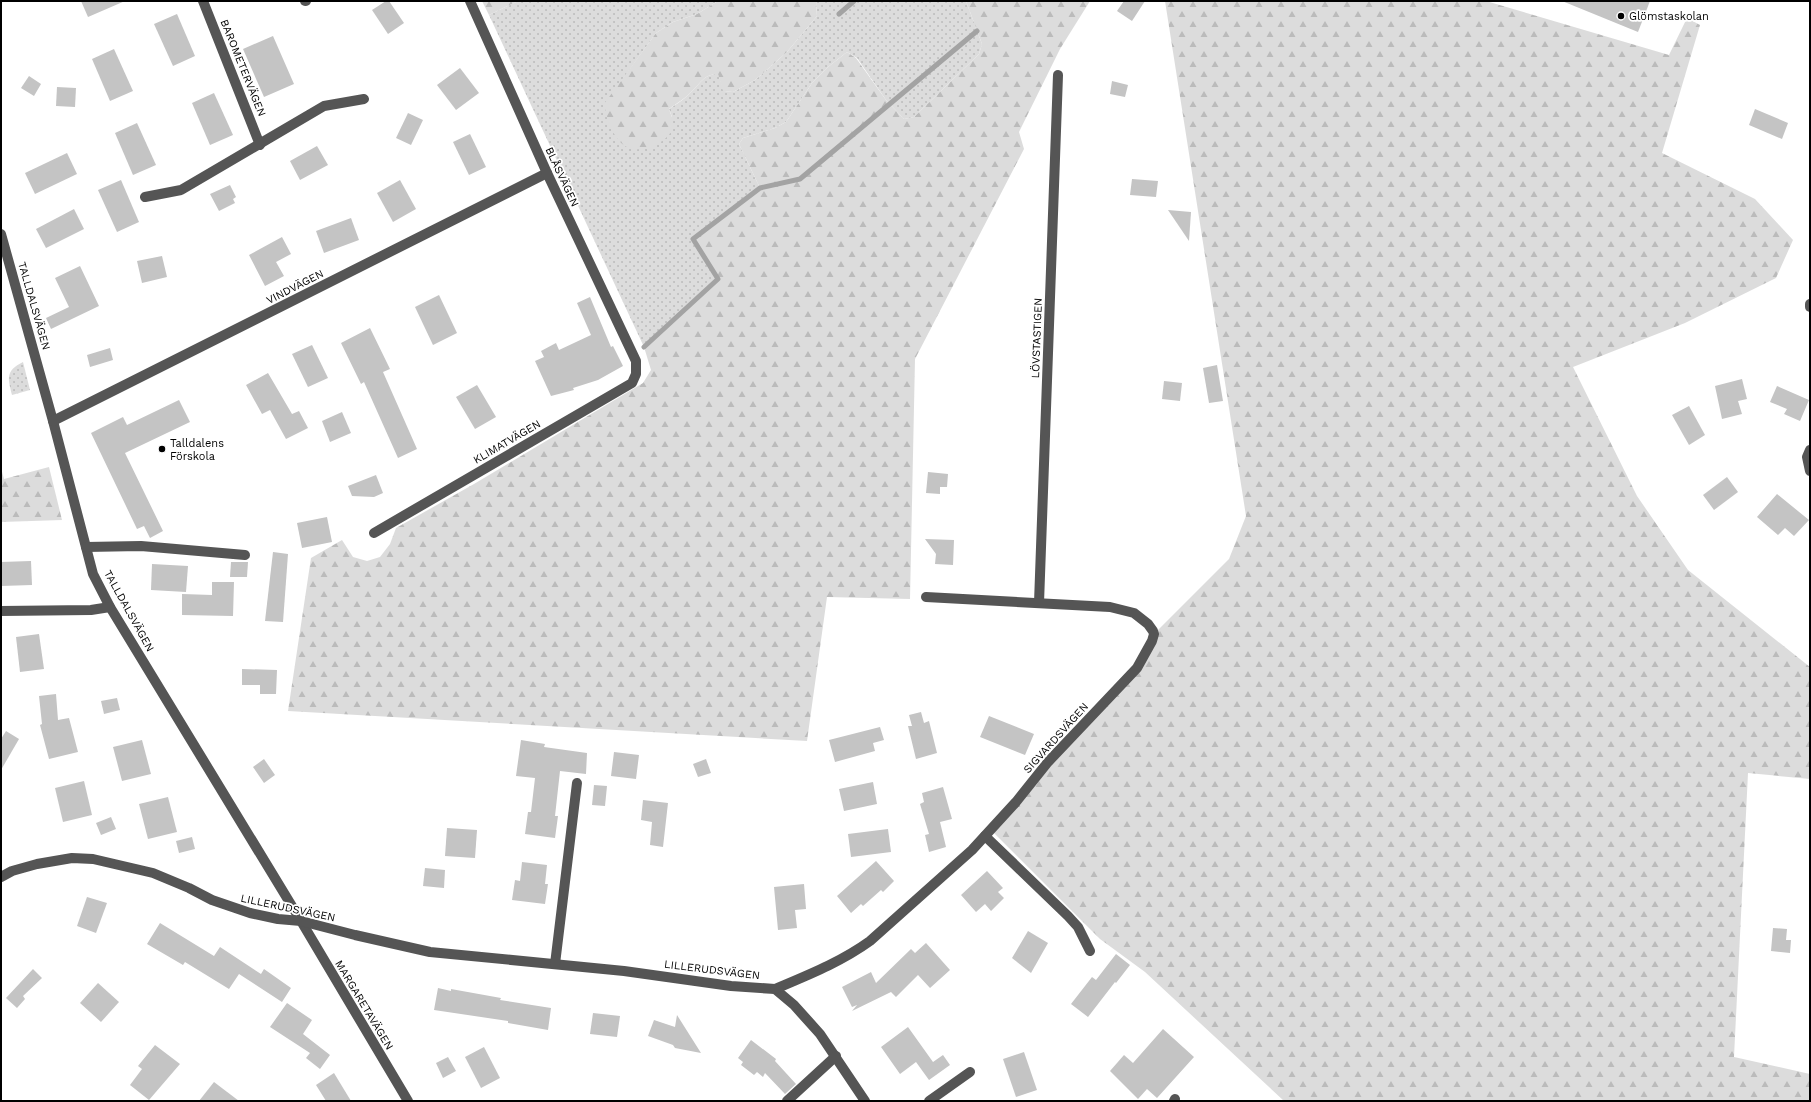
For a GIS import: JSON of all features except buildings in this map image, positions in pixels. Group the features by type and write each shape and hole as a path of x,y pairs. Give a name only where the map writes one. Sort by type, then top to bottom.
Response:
{"street":[{"name":"BAROMETERVÄGEN","path":"203,1 260,145"},
{"name":"BLÅSVÄGEN","path":"470,1 547,173 636,361"},
{"name":"LÖVSTASTIGEN","path":"1039,603 1058,75"},
{"path":"145,197 181,190 260,145 324,106 364,99"},
{"name":"VINDVÄGEN","path":"53,421 547,173"},
{"name":"TALLDALSVÄGEN","path":"1,234 53,421 93,574 110,607 300,920"},
{"name":"KLIMATVÄGEN","path":"374,533 632,383 636,374 636,361"},
{"path":"1810,450 1807,457 1810,471"},
{"path":"86,546 141,546 245,556"},
{"name":"SIGVARDSVÄGEN","path":"775,989 828,965 857,950 870,941 972,850 1016,802 1048,762 1137,668 1154,636 1148,624 1134,613 1110,607 926,597"},
{"path":"1,611 91,610 110,607"},
{"path":"555,964 577,783"},
{"path":"985,836 1068,916 1078,927 1090,951"},
{"name":"LILLERUDSVÄGEN","path":"1,877 12,871 37,864 72,858 93,859 153,873 189,888 212,900 250,913 278,919 300,920 355,935 430,952 624,971 731,986 775,989"},
{"name":"MARGARETAVÄGEN","path":"300,920 408,1101"},
{"path":"775,989 810,1022 836,1056 865,1101"},
{"path":"787,1101 836,1056"},
{"path":"929,1101 970,1072"}],"green space":[{"path":"482,1 518,1 489,15"},
{"path":"518,1 718,1 697,14 673,22 656,33 620,83 672,117 669,109 690,94 706,77 713,74 718,74 724,91 733,92 755,80 787,52 817,16 816,1 966,1 982,44 979,54 914,117 904,119 886,100 857,58 847,52 828,67 812,83 786,122 775,128 743,138 739,144 760,188 694,239 718,279 644,347 489,15"},
{"path":"718,1 816,1 817,16 787,52 755,80 733,92 723,91 718,74 713,74 706,77 687,96 669,109 673,127 669,135 664,140 652,146 639,149 633,149 622,144 611,128 604,104 656,33 673,22 697,14"},
{"path":"966,1 1090,1 1060,49 1019,132 1024,149 915,359 910,599 827,597 807,741 288,711 311,558 342,540 353,557 367,561 380,557 390,544 396,528 474,484 643,383 651,370 644,347 718,279 693,239 760,188 739,144 743,138 775,128 786,122 812,83 828,67 847,52 856,58 886,100 904,119 914,117 979,54 982,44"},
{"path":"1165,1 1486,1 1669,55 1687,18 1700,25 1662,153 1755,199 1793,240 1776,278 1685,323 1573,367 1637,496 1688,570 1810,667 1810,779 1748,773 1734,1057 1810,1074 1810,1101 1284,1101 1145,972 1100,939 991,830 1137,668 1154,634 1229,559 1246,516"},
{"path":"23,362 30,390 12,395 9,376 17,365"},
{"path":"49,467 62,520 1,522 1,468 4,479"}],"waterway":[{"path":"839,14 854,1"},
{"path":"644,347 718,279 693,239 760,188 800,179 977,31"}],"place":[{"name":"Glömstaskolan","path":"1621,16"},
{"name":"Talldalens Förskola","path":"162,449"}]}
